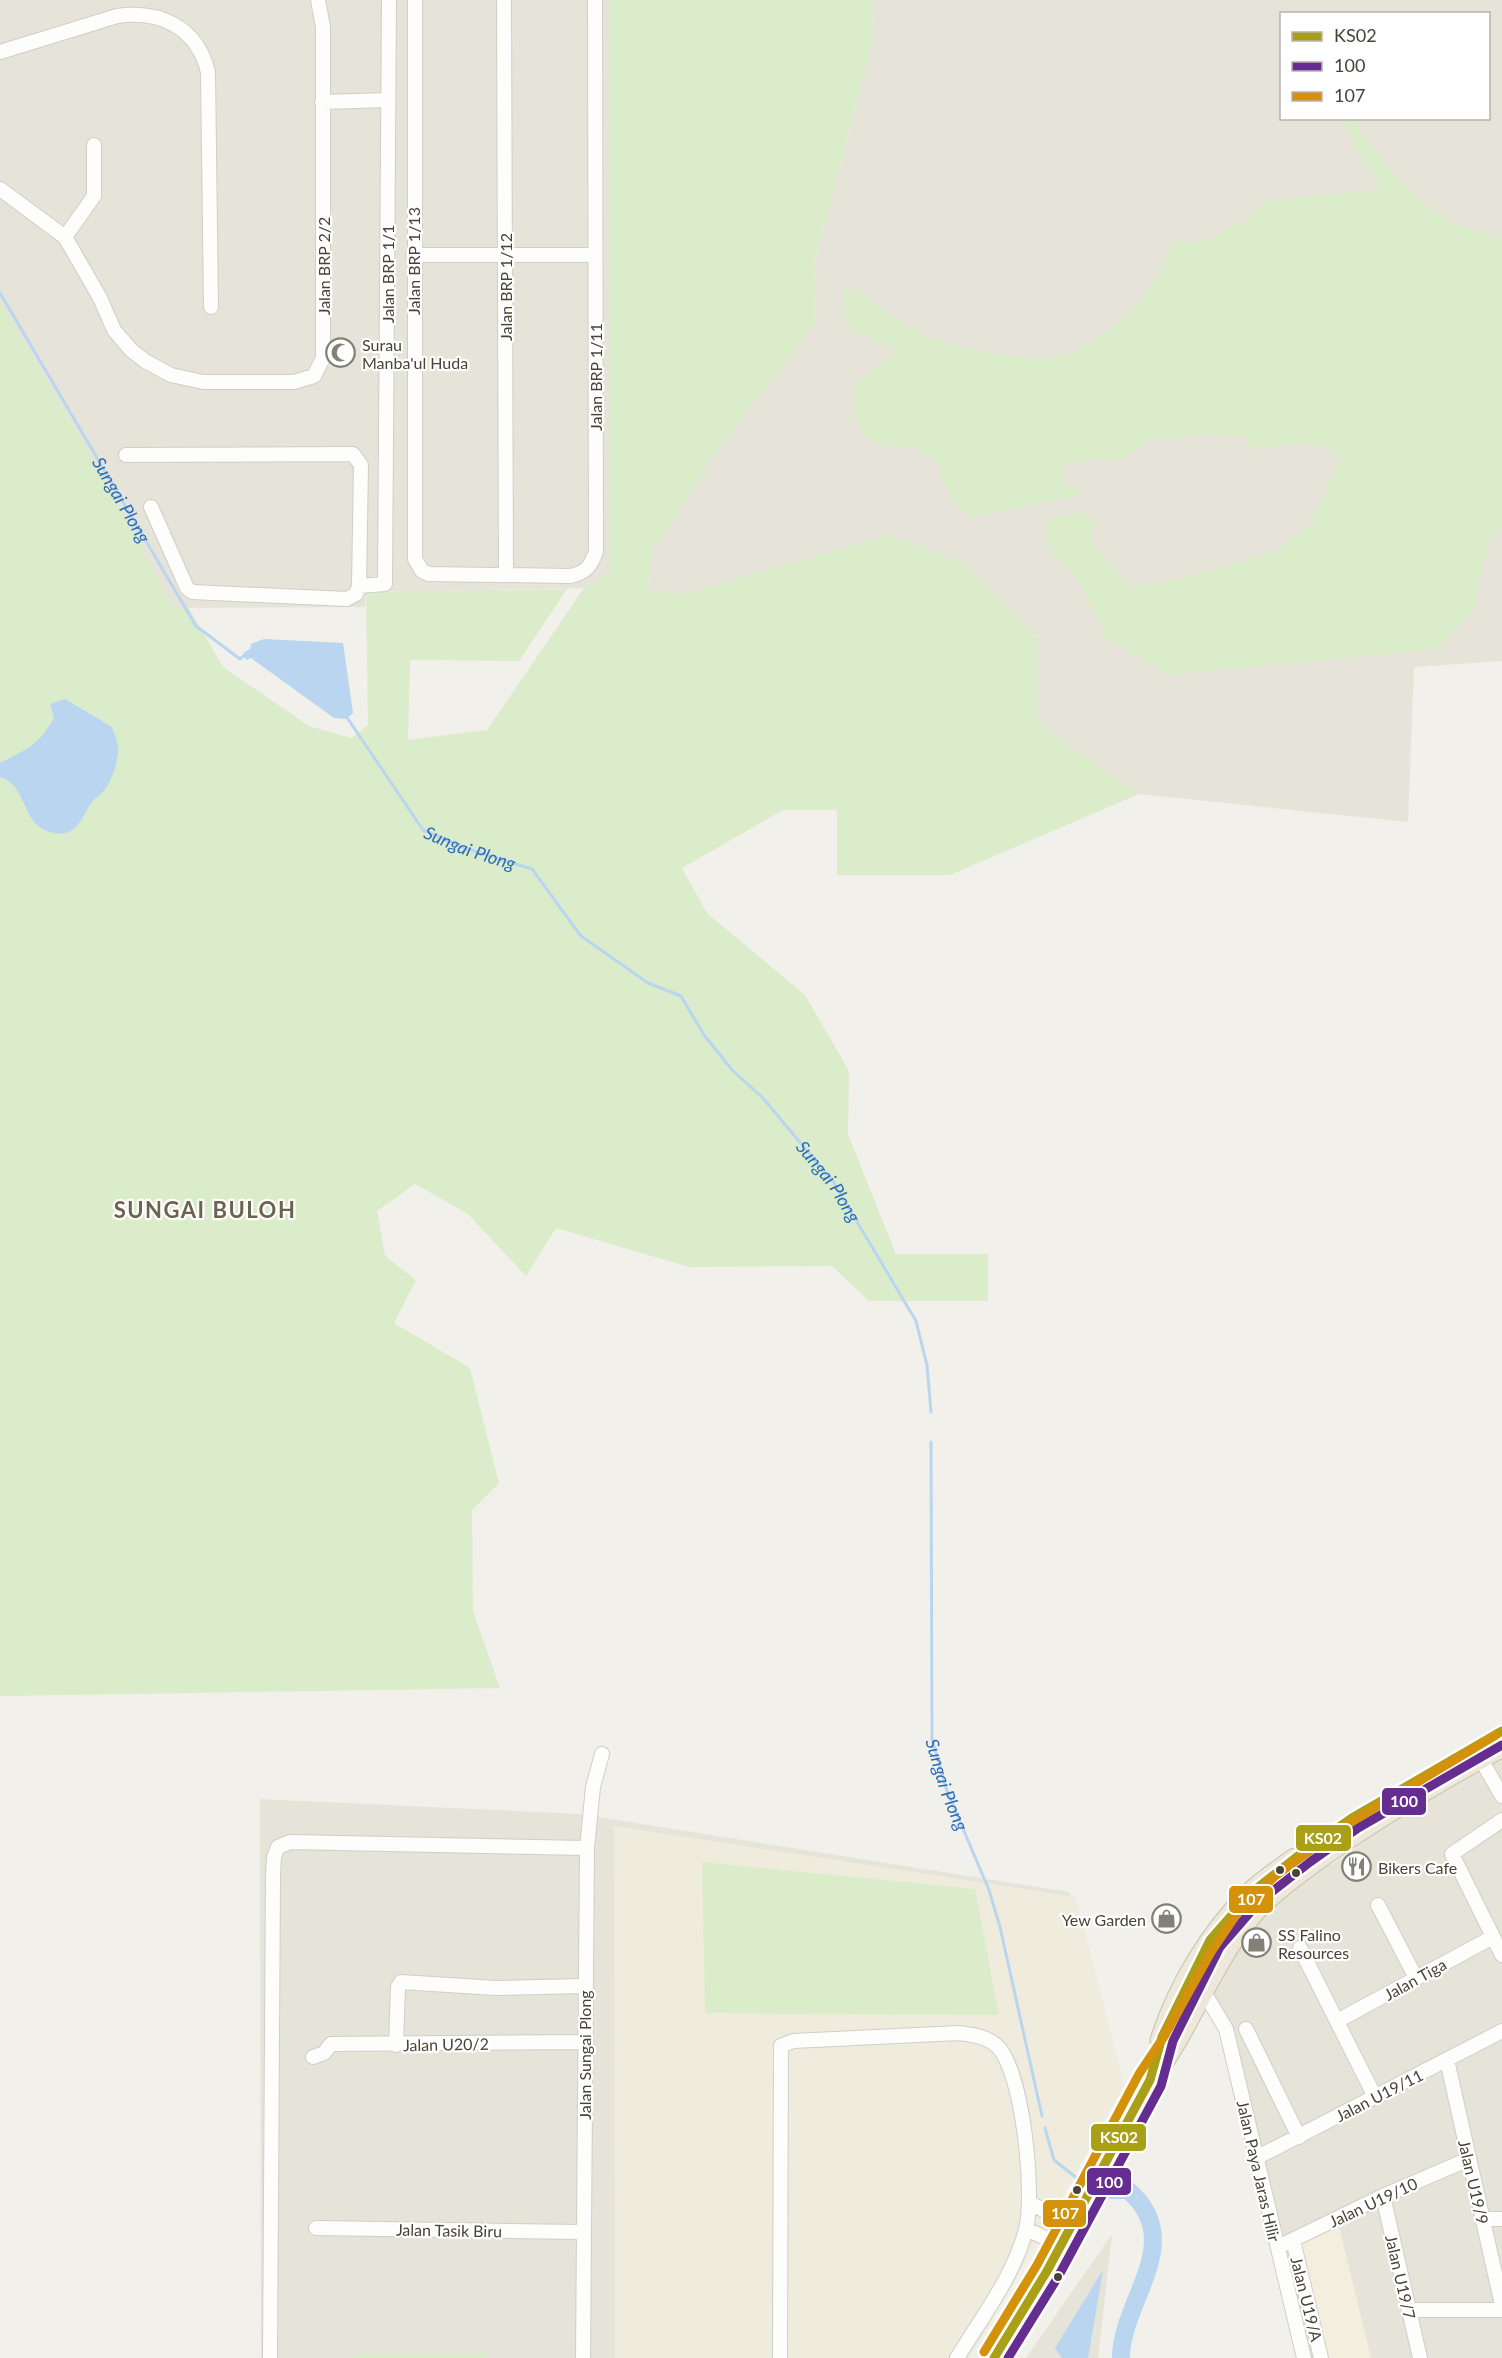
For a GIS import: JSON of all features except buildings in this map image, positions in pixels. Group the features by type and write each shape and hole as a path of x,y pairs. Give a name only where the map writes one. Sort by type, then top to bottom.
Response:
{"highway":[{"path":"1150,2080 1162,2037 1210,1940 1252,1892 1352,1818 1502,1731"},
{"path":"994,2358 1072,2225 1150,2080 1166,2060 1202,1989 1245,1922 1297,1874 1362,1828 1502,1746"},
{"path":"1202,1989 1201,1973 1209,1955 1252,1892"},
{"path":"1162,2037 1185,1999 1193,1991 1202,1989"}],"street":[{"name":"Jalan BRP 2/2","path":"0,189 65,237 100,298 114,330 145,362 171,375 203,382 249,384 307,381 320,370 323,358 323,27 318,0"},
{"name":"Jalan BRP 1/1","path":"359,586 385,584 389,0"},
{"name":"Jalan BRP 1/13","path":"415,0 413,255 415,559"},
{"name":"Jalan BRP 1/12","path":"504,0 506,573"},
{"name":"Jalan BRP 1/11","path":"415,559 422,571 429,574 506,573 570,576 581,574 592,562 596,551 595,0"},
{"path":"0,52 117,16 134,14 161,17 198,45 208,72 211,307"},
{"path":"322,102 388,100"},
{"path":"65,237 93,196 96,180 93,145"},
{"path":"413,255 595,255"},
{"path":"126,455 353,454 361,465 359,586 353,598 347,599 192,592 187,588 151,507"},
{"path":"359,565 385,564"},
{"name":"Jalan Sungai Plong","path":"583,2358 584,1986 587,1848 592,1787 602,1754"},
{"path":"1480,1758 1497,1776 1502,1796"},
{"path":"1498,1944 1452,1854 1502,1820"},
{"path":"270,2358 273,1876 274,1857 278,1847 290,1842 587,1848"},
{"path":"1378,1905 1416,1978"},
{"name":"Jalan Tiga","path":"1337,2021 1416,1978 1498,1944"},
{"path":"1300,1948 1376,2097"},
{"path":"396,2045 398,1987 401,1982 495,1988 584,1986"},
{"name":"Jalan Paya Jaras Hilir","path":"1202,1989 1226,2029 1304,2358"},
{"path":"1183,2025 1195,2015 1204,2015 1226,2029"},
{"path":"1246,2029 1299,2137"},
{"name":"Jalan U19/11","path":"1256,2158 1502,2031"},
{"path":"780,2358 781,2046 793,2041 959,2033 982,2036 999,2048 1016,2085 1032,2204 1015,2261 957,2358"},
{"name":"Jalan U20/2","path":"313,2057 324,2053 331,2044 584,2042"},
{"name":"Jalan U19/9","path":"1447,2060 1502,2305"},
{"name":"Jalan U19/10","path":"1278,2247 1383,2196 1469,2159"},
{"name":"Jalan U19/7","path":"1383,2196 1420,2358"},
{"path":"1032,2204 1072,2225"},
{"path":"1483,2219 1502,2219"},
{"name":"Jalan Tasik Biru","path":"316,2228 583,2232"},
{"path":"1026,2229 1060,2246"},
{"name":"Jalan U19/A","path":"1293,2240 1321,2358"},
{"path":"1409,2310 1502,2310"}],"shaded area":[{"path":"0,0 610,0 610,573 584,588 366,592 365,607 175,608 0,996"},
{"path":"874,0 1502,0 1502,661 1414,667 1408,822 1139,794 1038,723 1038,637 889,535 684,594 648,590 652,553 717,450 816,323 814,263 873,42"},
{"path":"1502,1755 1502,2358 1305,2358 1226,2029 1207,1996 1256,1919 1308,1877 1343,1857 1427,1794"},
{"path":"260,1799 579,1814 1069,1892 1117,2081 925,2358 261,2358"},
{"path":"614,1826 1076,1897 1124,2085 970,2358 615,2358"},
{"path":"1338,2222 1371,2358 1324,2358 1297,2242"},
{"path":"1112,2234 1098,2358 1026,2358"}],"green space":[{"path":"609,0 874,0 873,42 814,263 816,323 717,450 652,553 648,589 684,594 889,535 964,563 1038,638 1038,723 1139,794 950,875 837,875 837,810 783,810 682,868 707,913 805,995 849,1071 848,1134 896,1254 988,1254 988,1301 869,1301 832,1266 689,1267 556,1228 526,1276 468,1214 415,1184 377,1211 385,1256 416,1280 394,1323 470,1368 499,1483 472,1510 473,1611 500,1688 0,1696 0,302 88,450 174,608 189,608 223,667 309,726 351,738 368,725 366,592 567,589 519,661 410,660 408,740 487,730 584,588 610,573"},
{"path":"1342,120 1354,120 1392,171 1427,205 1455,222 1502,240 1502,524 1489,543 1477,587 1476,608 1437,649 1166,675 1107,638 1078,579 1052,552 1045,531 1045,523 1057,517 1087,512 1094,525 1090,540 1128,585 1159,585 1277,551 1310,523 1336,469 1338,452 1308,442 1255,450 1243,436 1196,435 1153,441 1118,460 1091,459 1064,466 1063,483 1079,486 1079,495 972,517 954,502 946,488 940,466 924,452 880,444 863,434 854,407 855,384 898,351 847,327 842,297 846,290 853,290 918,331 956,346 995,354 1034,358 1063,355 1099,338 1130,312 1155,280 1171,243 1205,241 1234,225 1245,223 1262,201 1382,189 1355,147"},
{"path":"702,1862 975,1889 999,2015 705,2013"},
{"path":"353,2354 489,2354 486,2358 353,2358"}],"water":[{"path":"264,639 343,643 353,713 346,719 334,718 251,658 246,660 243,653 250,649 251,644"},
{"path":"65,699 112,727 118,750 117,762 105,790 93,801 73,830 59,834 41,828 34,822 16,788 9,781 0,777 0,763 37,741 54,718 50,704"},
{"path":"1103,2270 1088,2358 1062,2358 1055,2348"}],"waterway":[{"name":"Sungai Plong","path":"0,293 196,626 240,659 245,655"},
{"name":"Sungai Plong","path":"346,716 423,830 465,848 532,869 581,936 648,983 681,996 704,1035 733,1071 762,1097 834,1183 916,1321 927,1365 931,1412"},
{"name":"Sungai Plong","path":"931,1442 932,1739 947,1791 989,1890 1000,1927 1042,2116"},
{"name":"Sungai Plong","path":"1045,2128 1054,2160 1078,2179"},
{"name":"Sungai Plong","path":"1109,2190 1128,2190 1145,2210 1152,2230 1152,2251 1147,2272 1124,2336 1121,2358"}],"transit line":[{"name":"KS02","path":"994,2358 1047,2271 1150,2080 1162,2037 1210,1940 1252,1892 1303,1852 1352,1818 1502,1731"},
{"name":"107","path":"984,2352 1037,2265 1139,2074 1165,2035 1211,1952 1238,1912 1275,1876 1338,1830 1496,1735"},
{"name":"100","path":"1008,2358 1058,2277 1161,2086 1173,2041 1220,1947 1260,1901 1310,1862 1358,1828 1502,1745"}],"place":[{"name":"Surau Manba'ul Huda","path":"341,353"},
{"name":"Bikers Cafe","path":"1357,1867"},
{"name":"Yew Garden","path":"1167,1919"},
{"name":"SS Falino Resources","path":"1257,1943"}],"district":[{"name":"SUNGAI BULOH","path":"205,1209"}]}
